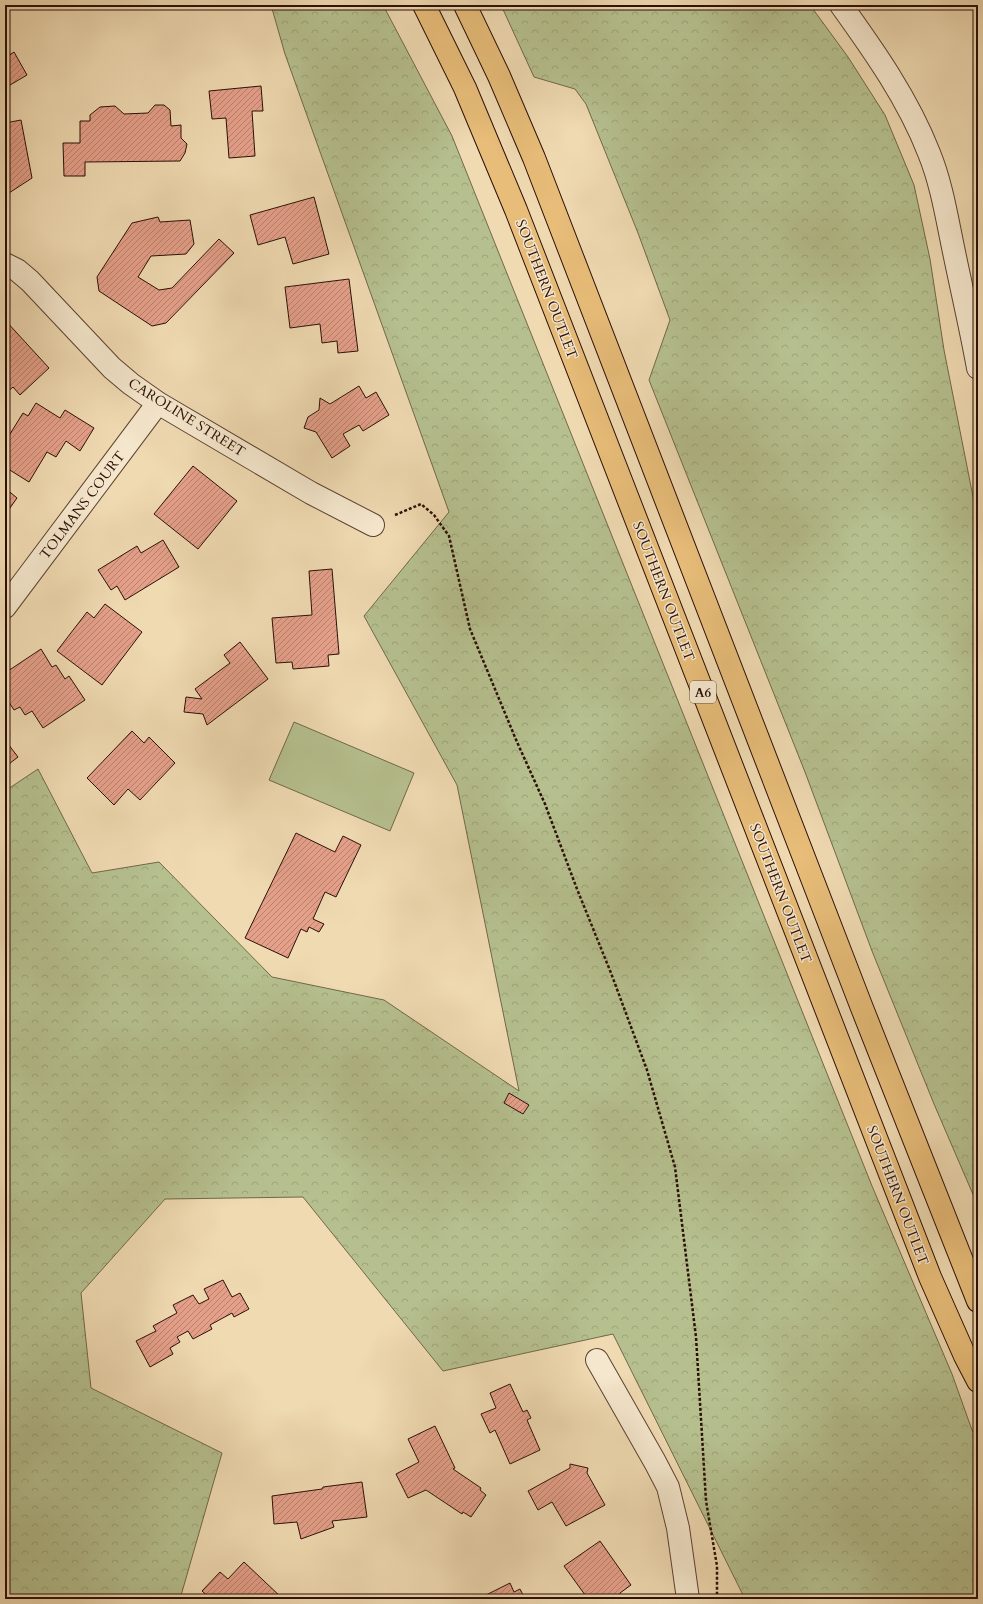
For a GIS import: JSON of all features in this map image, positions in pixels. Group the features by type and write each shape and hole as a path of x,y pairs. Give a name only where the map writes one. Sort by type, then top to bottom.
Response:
{"highway":[{"name":"SOUTHERN OUTLET","path":"424,5 465,88 510,196 928,1271 965,1356 978,1381"},
{"name":"A6","path":"465,5 499,76 536,165 867,1022 978,1301"}],"street":[{"path":"841,5 864,37 898,90 917,125 930,154 942,191 978,368"},
{"name":"CAROLINE STREET","path":"5,264 17,270 30,281 112,368 131,384 158,403 311,493 373,525"},
{"name":"TOLMANS COURT","path":"5,607 158,403"},
{"path":"597,1360 668,1487 678,1528 688,1599"}],"path":[{"path":"373,525 422,504 434,515 449,536 470,629 517,742 545,804 647,1070 675,1167 700,1380 706,1501 717,1566 717,1599"}],"green space":[{"path":"271,5 383,5 452,136 872,1186 952,1374 972,1430 978,1439 978,1599 745,1599 613,1334 443,1371 303,1197 165,1199 81,1293 91,1388 222,1453 180,1599 5,1599 5,791 38,769 92,873 159,862 272,977 384,1000 519,1091 457,785 364,616 449,512 285,54"},
{"path":"501,5 810,5 848,57 885,115 914,185 930,259 944,350 978,522 978,1206 934,1104 872,951 805,772 649,380 670,320 638,233 586,104 575,89 534,77"},
{"path":"294,722 414,773 390,831 269,780"}],"building":[{"path":"14,52 27,75 5,88 5,58"},
{"path":"261,86 263,111 252,111 255,156 229,158 226,118 212,119 209,91"},
{"path":"155,105 164,105 170,110 171,126 181,125 181,138 187,144 185,153 180,161 85,162 85,176 64,176 63,143 80,143 80,121 90,121 90,115 100,107 115,106 124,114 148,113"},
{"path":"21,120 32,178 9,193 5,190 5,123"},
{"path":"314,197 329,254 293,264 285,237 258,245 250,215"},
{"path":"158,217 160,222 190,220 194,244 186,254 151,256 138,277 159,290 172,288 219,239 234,253 166,323 152,326 99,291 97,277 132,223"},
{"path":"349,279 358,351 338,353 337,341 322,343 320,324 290,328 285,287"},
{"path":"5,320 49,368 20,395 13,387 5,394"},
{"path":"359,386 366,398 376,392 389,415 363,431 359,425 343,434 350,446 332,458 316,432 304,428 308,417 319,410 320,398 330,404"},
{"path":"36,403 60,418 65,410 94,428 80,451 66,441 56,457 47,452 29,482 5,467 5,442 23,413 28,416"},
{"path":"193,466 237,501 198,549 154,514"},
{"path":"5,488 17,498 5,515"},
{"path":"163,540 179,567 125,600 117,586 111,590 98,570 137,546 141,553"},
{"path":"332,569 339,654 328,655 329,666 293,669 292,662 276,663 272,618 312,615 309,571"},
{"path":"105,604 142,632 102,685 57,651 87,612 94,618"},
{"path":"240,642 268,679 207,725 203,714 184,712 186,697 202,699 195,689 230,663 224,655"},
{"path":"41,649 52,667 56,665 65,679 69,676 85,700 43,728 32,711 25,715 20,707 14,710 5,696 5,673"},
{"path":"5,728 10,735 5,739"},
{"path":"132,731 144,743 149,737 175,763 140,800 128,789 114,805 87,778"},
{"path":"5,740 18,757 5,767"},
{"path":"296,833 335,852 343,836 361,845 336,897 325,892 313,919 324,924 319,932 309,927 307,932 301,929 288,958 245,938"},
{"path":"509,1093 529,1105 523,1114 504,1103"},
{"path":"223,1280 232,1297 240,1293 249,1309 234,1317 232,1313 210,1325 212,1329 193,1339 188,1331 177,1337 180,1342 170,1348 173,1354 150,1367 136,1341 156,1331 153,1326 177,1313 173,1305 193,1295 199,1304 209,1299 204,1289"},
{"path":"510,1384 523,1412 527,1410 531,1418 527,1420 540,1450 510,1464 495,1430 490,1433 481,1414 496,1408 490,1393"},
{"path":"435,1426 455,1468 453,1469 481,1488 480,1490 486,1495 471,1517 463,1512 462,1514 426,1490 408,1498 396,1474 419,1462 408,1439"},
{"path":"570,1464 588,1468 587,1473 605,1505 566,1526 552,1502 538,1510 528,1491 570,1468"},
{"path":"362,1482 367,1517 332,1521 334,1527 301,1539 297,1522 274,1524 272,1496"},
{"path":"600,1541 631,1585 620,1593 619,1599 588,1599 564,1566"},
{"path":"244,1562 282,1598 211,1599 202,1591 220,1572 228,1579"},
{"path":"510,1583 514,1592 520,1589 525,1599 488,1599 486,1595"}]}
